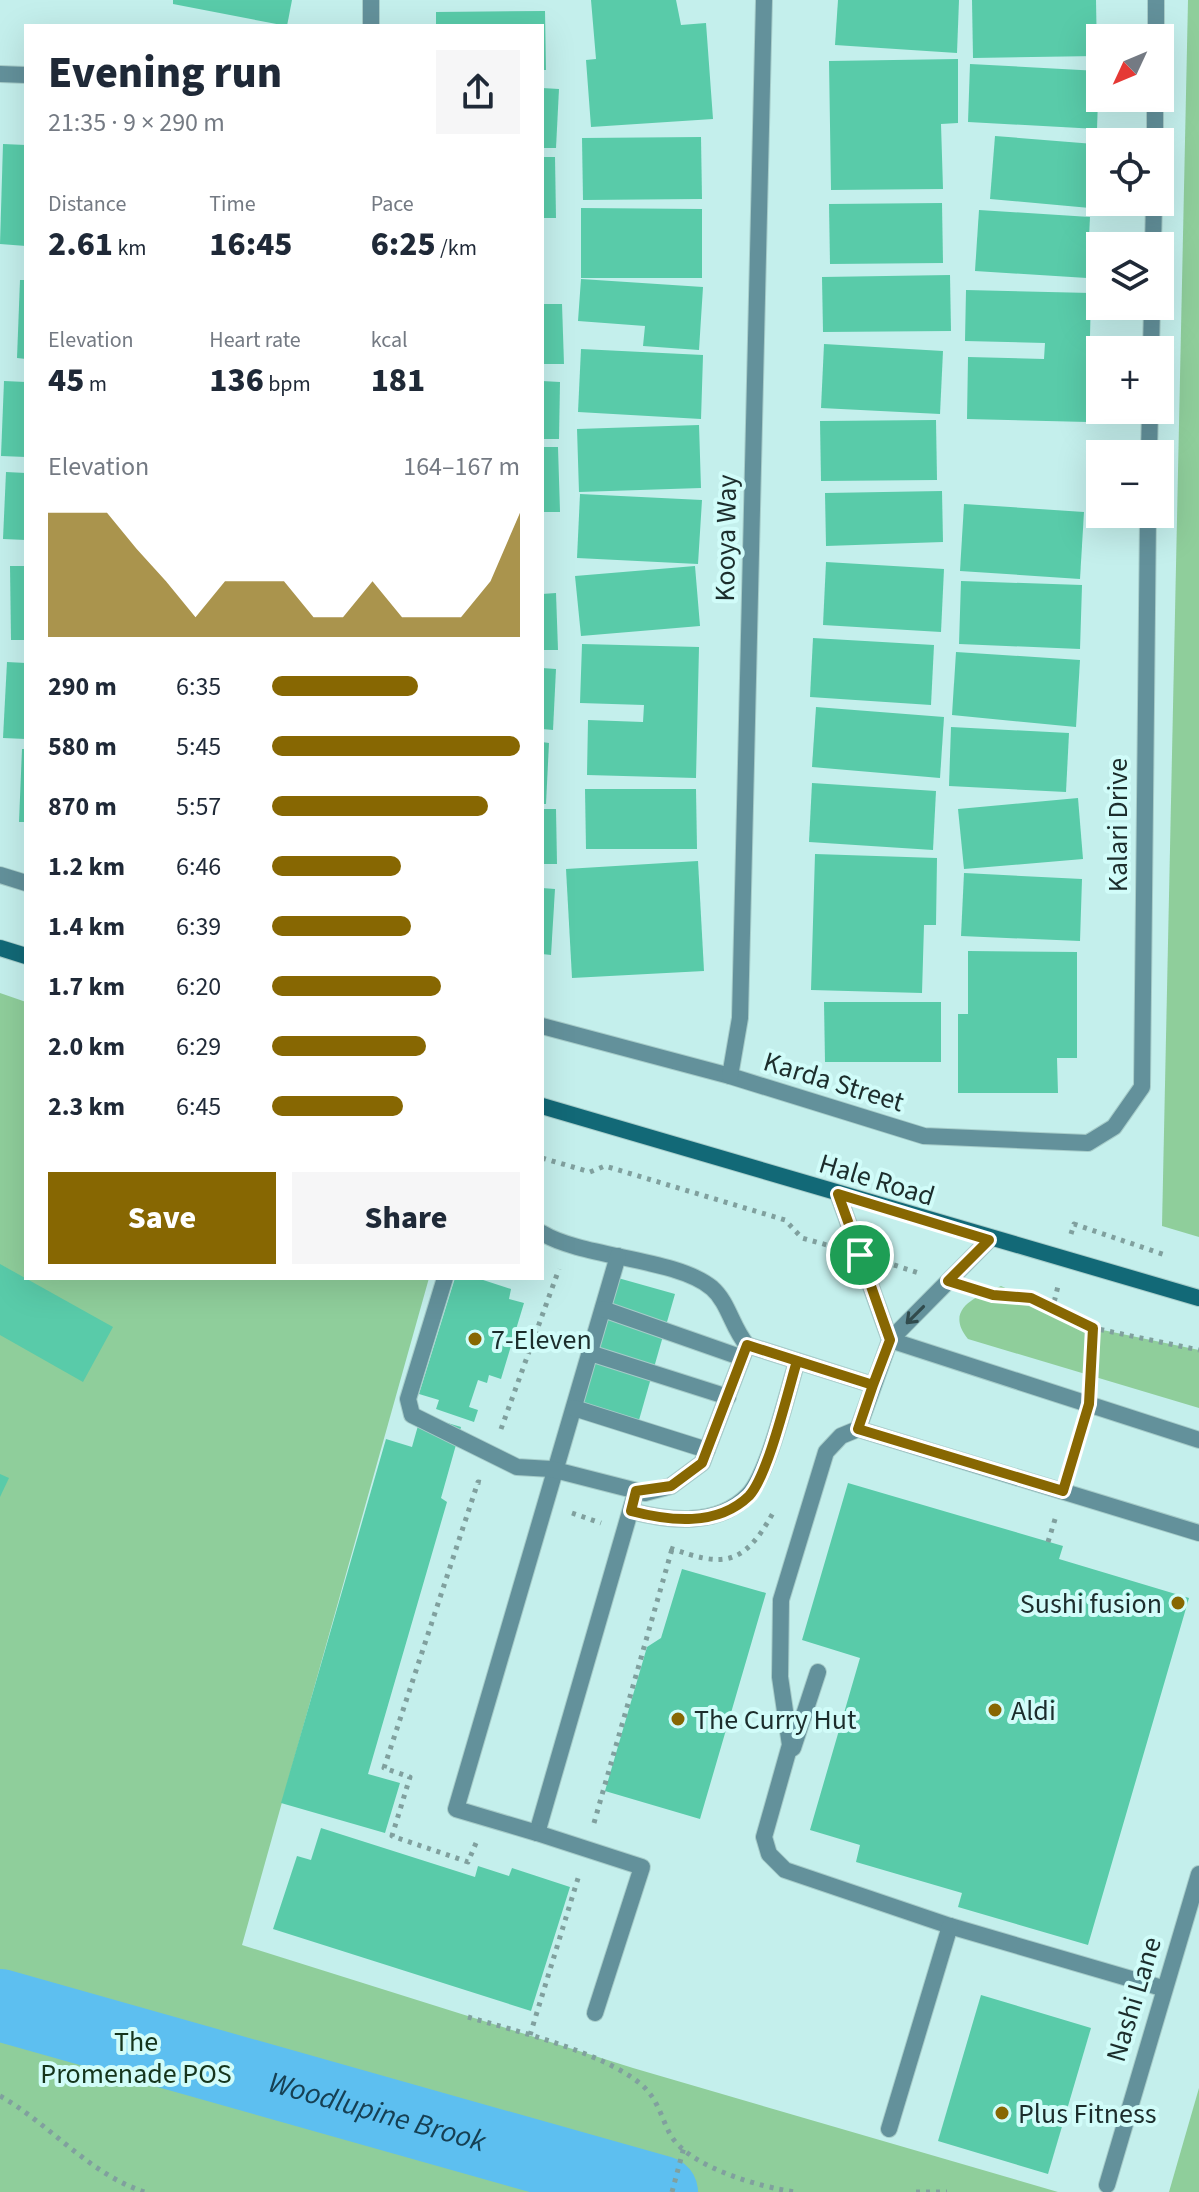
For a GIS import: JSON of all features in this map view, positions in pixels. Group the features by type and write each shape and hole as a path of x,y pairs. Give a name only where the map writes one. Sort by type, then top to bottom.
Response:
{"main road":[{"path":"0,948 24,955"},
{"name":"Hale Road","path":"544,1107 989,1240 1199,1298"}],"street":[{"path":"371,0 371,24"},
{"name":"Kooya Way","path":"730,1076 740,1006 764,0"},
{"path":"1156,0 1156,24"},
{"path":"0,74 24,75"},
{"name":"Kalari Drive","path":"1114,1127 1142,1087 1148,528"},
{"path":"0,875 24,882"},
{"name":"Karda Street","path":"544,1027 730,1076 924,1136 1088,1143 1114,1127"},
{"path":"838,1194 890,1340"},
{"path":"444,1280 408,1399 416,1420 517,1467 556,1470 636,1491 671,1486 702,1463 744,1351 723,1299 697,1279 544,1234"},
{"path":"858,1429 890,1340 989,1240"},
{"path":"595,2013 642,1867 456,1809 618,1256"},
{"path":"603,1309 744,1351 797,1361 873,1385"},
{"path":"890,1340 1199,1440"},
{"path":"590,1353 728,1397"},
{"path":"631,1511 665,1520 692,1520 723,1512 749,1495 761,1472 797,1361"},
{"path":"574,1408 707,1450"},
{"path":"788,1761 789,1735 780,1677 781,1600 826,1452 841,1436 858,1429 1199,1533"},
{"path":"537,1833 636,1491"},
{"path":"818,1672 764,1837 769,1854 785,1870 950,1926 1162,1988"},
{"name":"Nashi Lane","path":"1107,2185 1162,1988 1199,1874"},
{"path":"889,2129 950,1926"}],"path":[{"path":"544,1159 590,1172 605,1166 785,1220 802,1238 993,1295 1031,1298 1093,1328 1199,1350"},
{"path":"1074,1224 1172,1257"},
{"path":"492,1454 568,1242"},
{"path":"1048,1542 1089,1404 1093,1328"},
{"path":"530,2035 587,1849 672,1549"},
{"path":"468,2017 530,2035 619,2070 643,2087 655,2101 671,2137 702,2162 743,2179 795,2192"},
{"path":"0,2096 21,2108 120,2184 145,2192"},
{"path":"673,2189 684,2147"},
{"path":"916,2192 947,2192"}],"green space":[{"path":"1188,0 1199,0 1199,1237 1162,1226"},
{"name":"The Promenade POS","path":"0,993 24,1001 24,1280 428,1280 242,1945 633,2068 1058,2192 0,2192"},
{"path":"1001,1286 1093,1328 1199,1350 1199,1408 968,1339 961,1328 961,1311 974,1299"},
{"path":"1199,2088 1199,2192 1169,2192"}],"building":[{"path":"173,0 292,0 287,24 173,4"},
{"path":"591,0 676,0 681,25 706,23 713,119 591,127 586,60 596,59"},
{"path":"838,0 959,0 957,53 835,45"},
{"path":"972,0 1096,0 1096,24 1086,24 1086,56 973,58"},
{"path":"545,11 546,70 544,24 436,24 436,12"},
{"path":"958,59 958,123 941,124 943,189 831,190 829,61"},
{"path":"970,64 1086,70 1086,112 1098,112 1097,128 968,122"},
{"path":"544,88 559,89 556,148 544,148"},
{"path":"995,136 1086,143 1086,208 990,199"},
{"path":"701,137 702,199 583,200 582,138"},
{"path":"3,144 24,145 24,246 0,244"},
{"path":"544,157 555,157 556,218 544,218"},
{"path":"942,203 943,263 830,264 829,204"},
{"path":"581,208 702,209 702,278 581,278"},
{"path":"979,210 1090,217 1089,232 1086,232 1086,278 975,271"},
{"path":"950,275 951,331 823,332 822,277"},
{"path":"581,279 703,287 699,350 643,346 645,326 578,321"},
{"path":"20,280 24,280 24,359 17,358"},
{"path":"966,290 1086,293 1086,320 1090,320 1090,336 1086,336 1086,422 967,419 968,357 1044,359 1045,343 965,341"},
{"path":"544,304 562,304 564,364 544,364"},
{"path":"824,344 943,351 940,414 821,408"},
{"path":"581,349 703,355 701,419 578,412"},
{"path":"4,381 24,382 24,457 1,456"},
{"path":"544,381 560,382 559,439 544,439"},
{"path":"936,420 937,480 821,481 820,421"},
{"path":"699,425 701,488 579,492 577,429"},
{"path":"544,447 558,447 560,512 544,512"},
{"path":"6,472 24,473 24,540 3,539"},
{"path":"942,491 943,542 826,546 825,493"},
{"path":"580,494 702,500 698,564 577,558"},
{"path":"964,504 1084,512 1080,579 960,571"},
{"path":"826,562 944,569 941,632 823,625"},
{"path":"10,566 24,566 24,640 11,640"},
{"path":"695,566 700,626 581,636 575,576"},
{"path":"961,581 1082,585 1080,649 959,644"},
{"path":"556,593 558,650 544,650 544,594"},
{"path":"813,638 934,645 931,705 810,697"},
{"path":"582,644 699,647 696,778 587,775 588,720 643,722 644,705 580,703"},
{"path":"956,652 1080,660 1076,727 952,715"},
{"path":"7,662 24,663 24,739 3,738"},
{"path":"544,668 556,669 553,730 544,729"},
{"path":"816,707 944,717 940,778 812,767"},
{"path":"951,727 1069,733 1066,792 949,786"},
{"path":"544,742 549,743 544,804"},
{"path":"22,749 24,749 24,822 19,822"},
{"path":"812,783 936,791 933,850 809,842"},
{"path":"585,789 696,789 697,849 586,849"},
{"path":"1078,798 1083,859 964,869 958,809"},
{"path":"544,809 556,809 557,864 544,864"},
{"path":"815,854 937,858 936,925 924,925 922,993 811,990"},
{"path":"698,861 704,971 572,978 566,869"},
{"path":"964,873 1082,879 1080,941 961,936"},
{"path":"544,888 555,889 551,955 544,954"},
{"path":"968,951 1077,952 1077,1058 1057,1058 1058,1093 958,1093 958,1014 968,1014"},
{"path":"824,1002 941,1002 941,1062 825,1062"},
{"path":"0,1264 113,1327 83,1382 0,1335"},
{"path":"618,1278 675,1294 635,1434 578,1418"},
{"name":"7-Eleven","path":"454,1280 483,1280 511,1289 509,1299 524,1303 501,1379 489,1375 487,1383 478,1380 469,1407 478,1410 474,1422 436,1409 439,1400 419,1394"},
{"path":"421,1415 461,1427 441,1498 447,1502 368,1774 400,1783 385,1833 281,1803 386,1439 412,1447"},
{"path":"0,1474 9,1478 0,1497"},
{"path":"848,1483 1063,1546 1059,1559 1189,1598 1088,1945 958,1907 962,1893 856,1862 860,1845 810,1830 860,1658 802,1640"},
{"name":"The Curry Hut","path":"682,1569 766,1593 700,1819 605,1791 647,1647 661,1638"},
{"path":"321,1828 475,1877 478,1866 509,1876 512,1868 570,1887 531,2011 273,1929 297,1856 311,1860"},
{"path":"981,1995 1091,2028 1048,2174 938,2141"}],"waterway":[{"name":"Woodlupine Brook","path":"0,2005 662,2192"}],"place":[{"name":"7-Eleven","path":"475,1339"},
{"name":"Sushi fusion","path":"1178,1603"},
{"name":"Aldi","path":"995,1710"},
{"name":"The Curry Hut","path":"678,1719"},
{"name":"Plus Fitness","path":"1002,2113"}],"route":[{"path":"860,1255 838,1194 989,1240 948,1281 993,1295 1031,1298 1052,1311 1093,1328 1089,1404 1063,1491 858,1429 873,1385 797,1361 761,1472 749,1495 723,1512 692,1520 665,1520 631,1511 636,1491 645,1493 671,1486 702,1463 747,1345 873,1385 890,1340 860,1255"}]}
